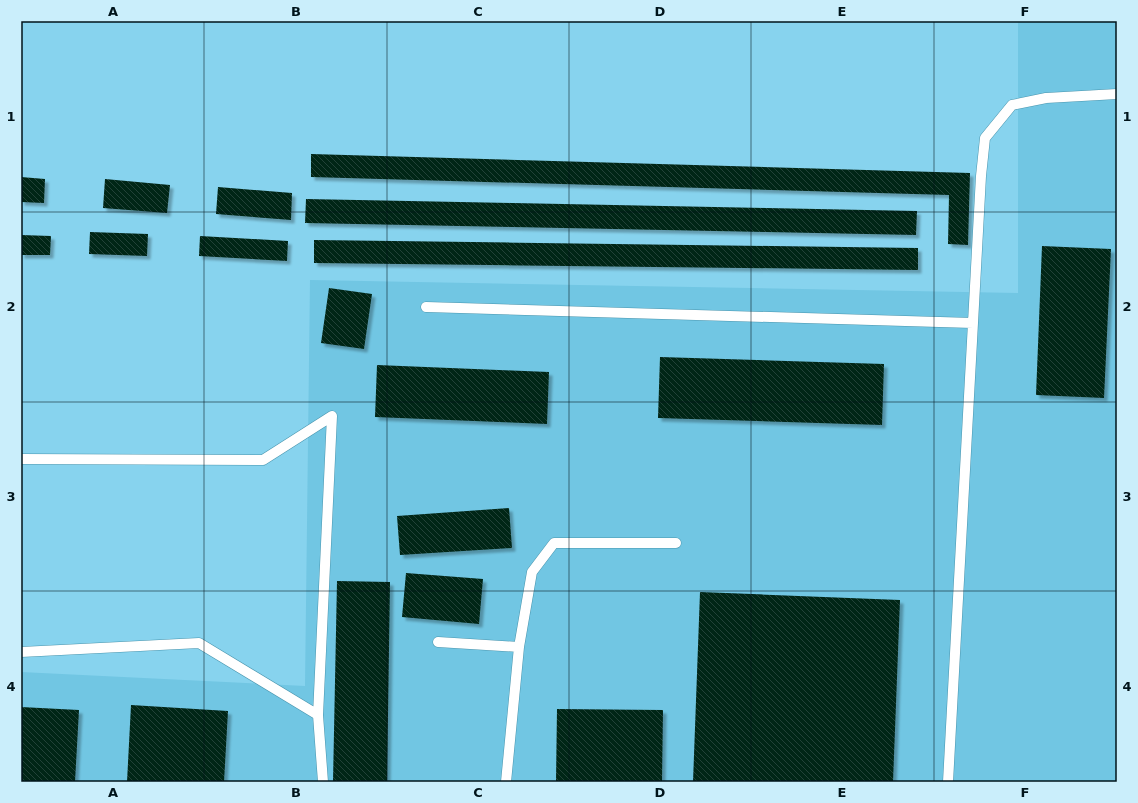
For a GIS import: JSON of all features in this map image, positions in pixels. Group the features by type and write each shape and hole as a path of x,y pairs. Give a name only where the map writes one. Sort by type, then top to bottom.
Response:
{"lane":[{"path":"948,782 981,176 985,138 1012,105 1046,98 1117,94"},
{"path":"426,307 973,323"},
{"path":"21,459 263,460 332,416 318,715 323,782"},
{"path":"506,782 519,647 532,572 554,543 676,543"},
{"path":"438,642 519,647"},
{"path":"21,652 199,643 318,715"}],"shaded area":[{"path":"1018,21 1117,21 1117,782 21,782 21,672 305,686 310,280 1018,293"}],"building":[{"path":"311,154 970,173 968,245 948,244 949,195 311,177"},
{"path":"21,177 45,179 44,203 21,202"},
{"path":"105,179 170,185 167,213 103,208"},
{"path":"218,187 292,193 291,220 216,214"},
{"path":"306,199 917,211 916,235 305,223"},
{"path":"90,232 148,234 147,256 89,254"},
{"path":"21,235 51,236 50,255 21,255"},
{"path":"200,236 288,241 287,261 199,256"},
{"path":"314,240 918,248 918,270 314,263"},
{"path":"1042,246 1111,249 1104,398 1036,395"},
{"path":"329,288 372,294 364,349 321,343"},
{"path":"660,357 884,364 882,425 658,418"},
{"path":"377,365 549,372 547,424 375,417"},
{"path":"509,508 512,548 400,555 397,516"},
{"path":"406,573 483,579 479,624 402,617"},
{"path":"337,581 390,582 387,782 333,782"},
{"path":"700,592 900,600 893,782 693,782"},
{"path":"131,705 228,711 224,782 127,782"},
{"path":"21,707 79,710 75,782 21,782"},
{"path":"557,709 663,710 662,782 556,782"}]}
